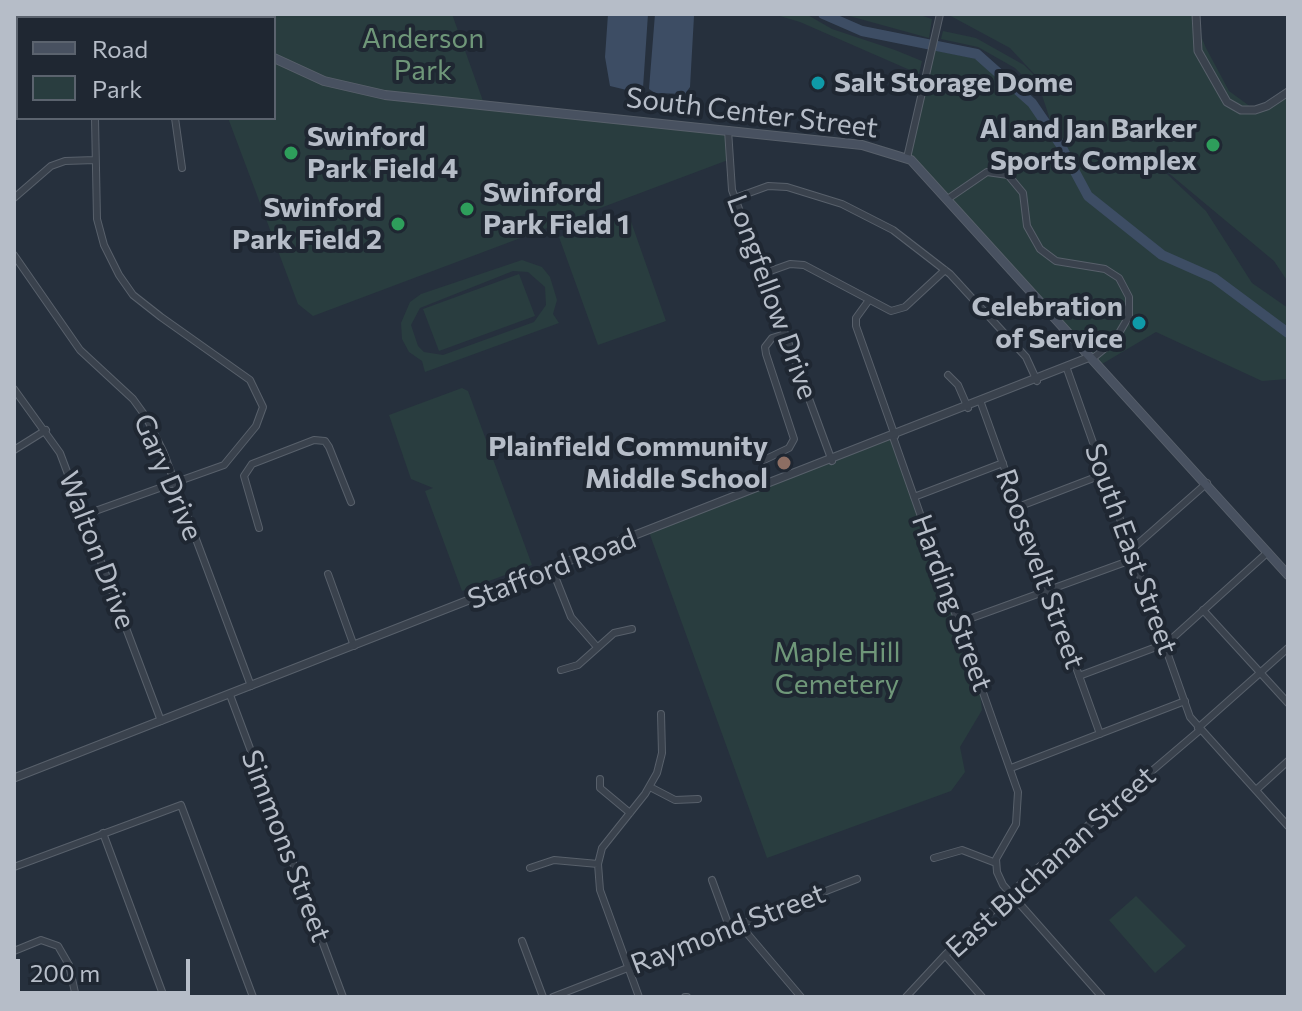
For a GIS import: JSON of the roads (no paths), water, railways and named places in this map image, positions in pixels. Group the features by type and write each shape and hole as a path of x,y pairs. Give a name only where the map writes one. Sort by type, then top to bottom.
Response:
{"main road":[{"name":"South Center Street","path":"276,59 324,81 385,95 862,145 907,158 949,198 1288,575"}],"street":[{"path":"907,158 940,14"},
{"path":"1196,14 1198,51 1227,102 1241,110 1255,110 1288,92"},
{"path":"84,515 224,465 238,451 262,415 257,387 161,317 125,284 101,237 95,120"},
{"path":"175,120 182,168"},
{"name":"Longfellow Drive","path":"728,130 729,172 735,198 832,461"},
{"path":"14,198 51,166 65,161 95,160"},
{"path":"949,198 987,172 1008,175 1023,193 1029,234 1040,249 1056,261 1105,269 1119,278 1129,297 1129,316 1115,340 1091,358"},
{"path":"735,198 773,185 824,198 893,230 945,270 1026,357 1037,381"},
{"name":"Gary Drive","path":"14,255 80,350 141,409 175,482 251,686"},
{"path":"762,274 790,264 804,265 886,310 901,309 945,270"},
{"name":"Harding Street","path":"869,300 856,318 856,326 1018,792 1019,814 996,863"},
{"path":"764,460 789,448 794,439 765,347 772,338 785,334"},
{"name":"Stafford Road","path":"14,778 1091,358"},
{"name":"South East Street","path":"1067,369 1185,701 1199,729 1288,826"},
{"path":"948,375 958,385 968,408"},
{"name":"Walton Drive","path":"14,389 60,453 161,721"},
{"name":"Roosevelt Street","path":"981,403 1100,734"},
{"path":"14,450 46,430"},
{"path":"259,528 244,476 252,464 314,440 325,441 351,502"},
{"path":"238,451 252,464"},
{"path":"914,497 1003,463"},
{"path":"1018,507 1104,474"},
{"path":"1131,550 1207,483"},
{"path":"1079,676 1164,644 1268,552"},
{"path":"958,623 1134,559"},
{"path":"552,569 571,617 597,647"},
{"path":"328,574 354,646"},
{"path":"1203,610 1288,703"},
{"path":"561,670 578,665 614,633 632,629"},
{"name":"East Buchanan Street","path":"906,997 1010,893 1288,648"},
{"name":"Simmons Street","path":"230,695 343,997"},
{"path":"1011,768 1185,701"},
{"path":"639,997 600,890 598,864 602,848 650,787 660,762 661,714"},
{"path":"1256,790 1288,761"},
{"path":"600,779 600,788 630,813"},
{"path":"650,787 675,800 698,799"},
{"path":"14,867 176,804 184,809 253,997"},
{"path":"103,833 164,997"},
{"path":"934,858 962,850 996,863 999,879 1010,893 1102,997"},
{"path":"530,868 563,860 598,864"},
{"name":"Raymond Street","path":"553,997 857,879"},
{"path":"712,880 730,929"},
{"path":"740,925 801,997"},
{"path":"14,951 41,940 50,941 64,953 76,997"},
{"path":"522,941 543,997"},
{"path":"945,955 982,997"}],"water":[{"path":"608,14 648,14 643,88 635,92 610,86 605,57"},
{"path":"655,14 694,16 690,87 685,94 655,93 649,89"}],"waterway":[{"path":"823,14 862,31 977,54 1032,103 1060,144 1088,196 1162,255 1214,278 1288,333"}],"place":[{"name":"Salt Storage Dome","path":"818,83"},
{"name":"Al and Jan Barker Sports Complex","path":"1213,145"},
{"name":"Swinford Park Field 4","path":"291,153"},
{"name":"Swinford Park Field 1","path":"467,209"},
{"name":"Swinford Park Field 2","path":"398,224"},
{"name":"Celebration of Service","path":"1139,323"},
{"name":"Plainfield Community Middle School","path":"784,463"}],"park label":[{"name":"Anderson Park","path":"423,55"},
{"name":"Maple Hill Cemetery","path":"837,669"}]}
